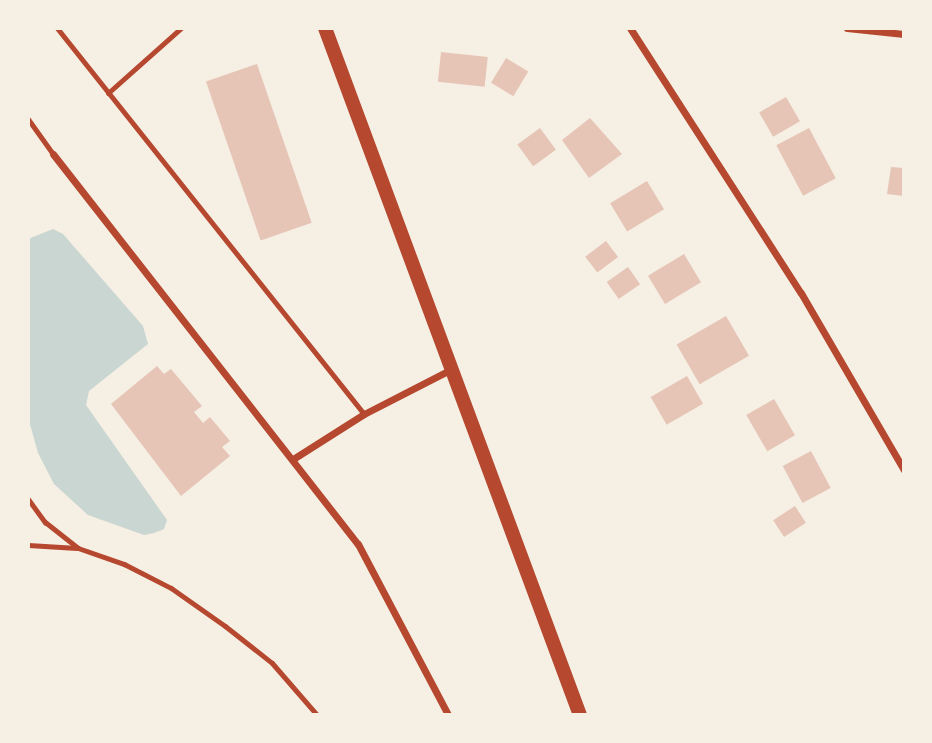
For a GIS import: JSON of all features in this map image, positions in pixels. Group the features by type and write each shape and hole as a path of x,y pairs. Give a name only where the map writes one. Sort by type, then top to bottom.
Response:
{"main road":[{"path":"329,32 580,715"}],"street":[{"path":"630,28 801,293 904,470"},
{"path":"847,28 904,34"},
{"path":"53,154 358,544 448,715"},
{"path":"293,459 364,414 454,368"}],"lane":[{"path":"57,28 364,414"},
{"path":"108,93 181,28"},
{"path":"28,119 53,154"},
{"path":"28,499 45,522 78,548"},
{"path":"28,545 78,548 124,564 181,596 272,663 308,699 317,715"}],"shaded area":[{"path":"53,229 63,234 143,326 148,344 89,391 86,405 167,520 164,529 154,533 144,535 88,515 54,484 38,453 28,417 28,239"}],"building":[{"path":"441,52 488,57 485,87 438,82"},
{"path":"506,58 528,71 513,96 491,83"},
{"path":"257,64 312,223 261,240 206,82"},
{"path":"786,97 800,121 773,137 759,112"},
{"path":"590,118 622,154 589,178 562,140"},
{"path":"540,128 556,150 533,166 517,144"},
{"path":"809,128 836,178 803,196 776,145"},
{"path":"891,167 904,168 904,196 887,194"},
{"path":"647,181 664,209 627,231 610,203"},
{"path":"606,241 618,257 597,273 585,257"},
{"path":"684,254 701,282 665,304 648,276"},
{"path":"628,267 640,284 619,299 607,282"},
{"path":"726,316 749,356 700,384 677,344"},
{"path":"157,366 164,374 171,369 202,406 194,412 203,423 210,417 230,441 222,447 230,456 181,496 111,404"},
{"path":"687,376 703,404 667,425 651,397"},
{"path":"774,399 795,435 767,451 746,415"},
{"path":"811,451 831,488 802,503 783,466"},
{"path":"795,506 806,523 784,537 773,520"}]}
